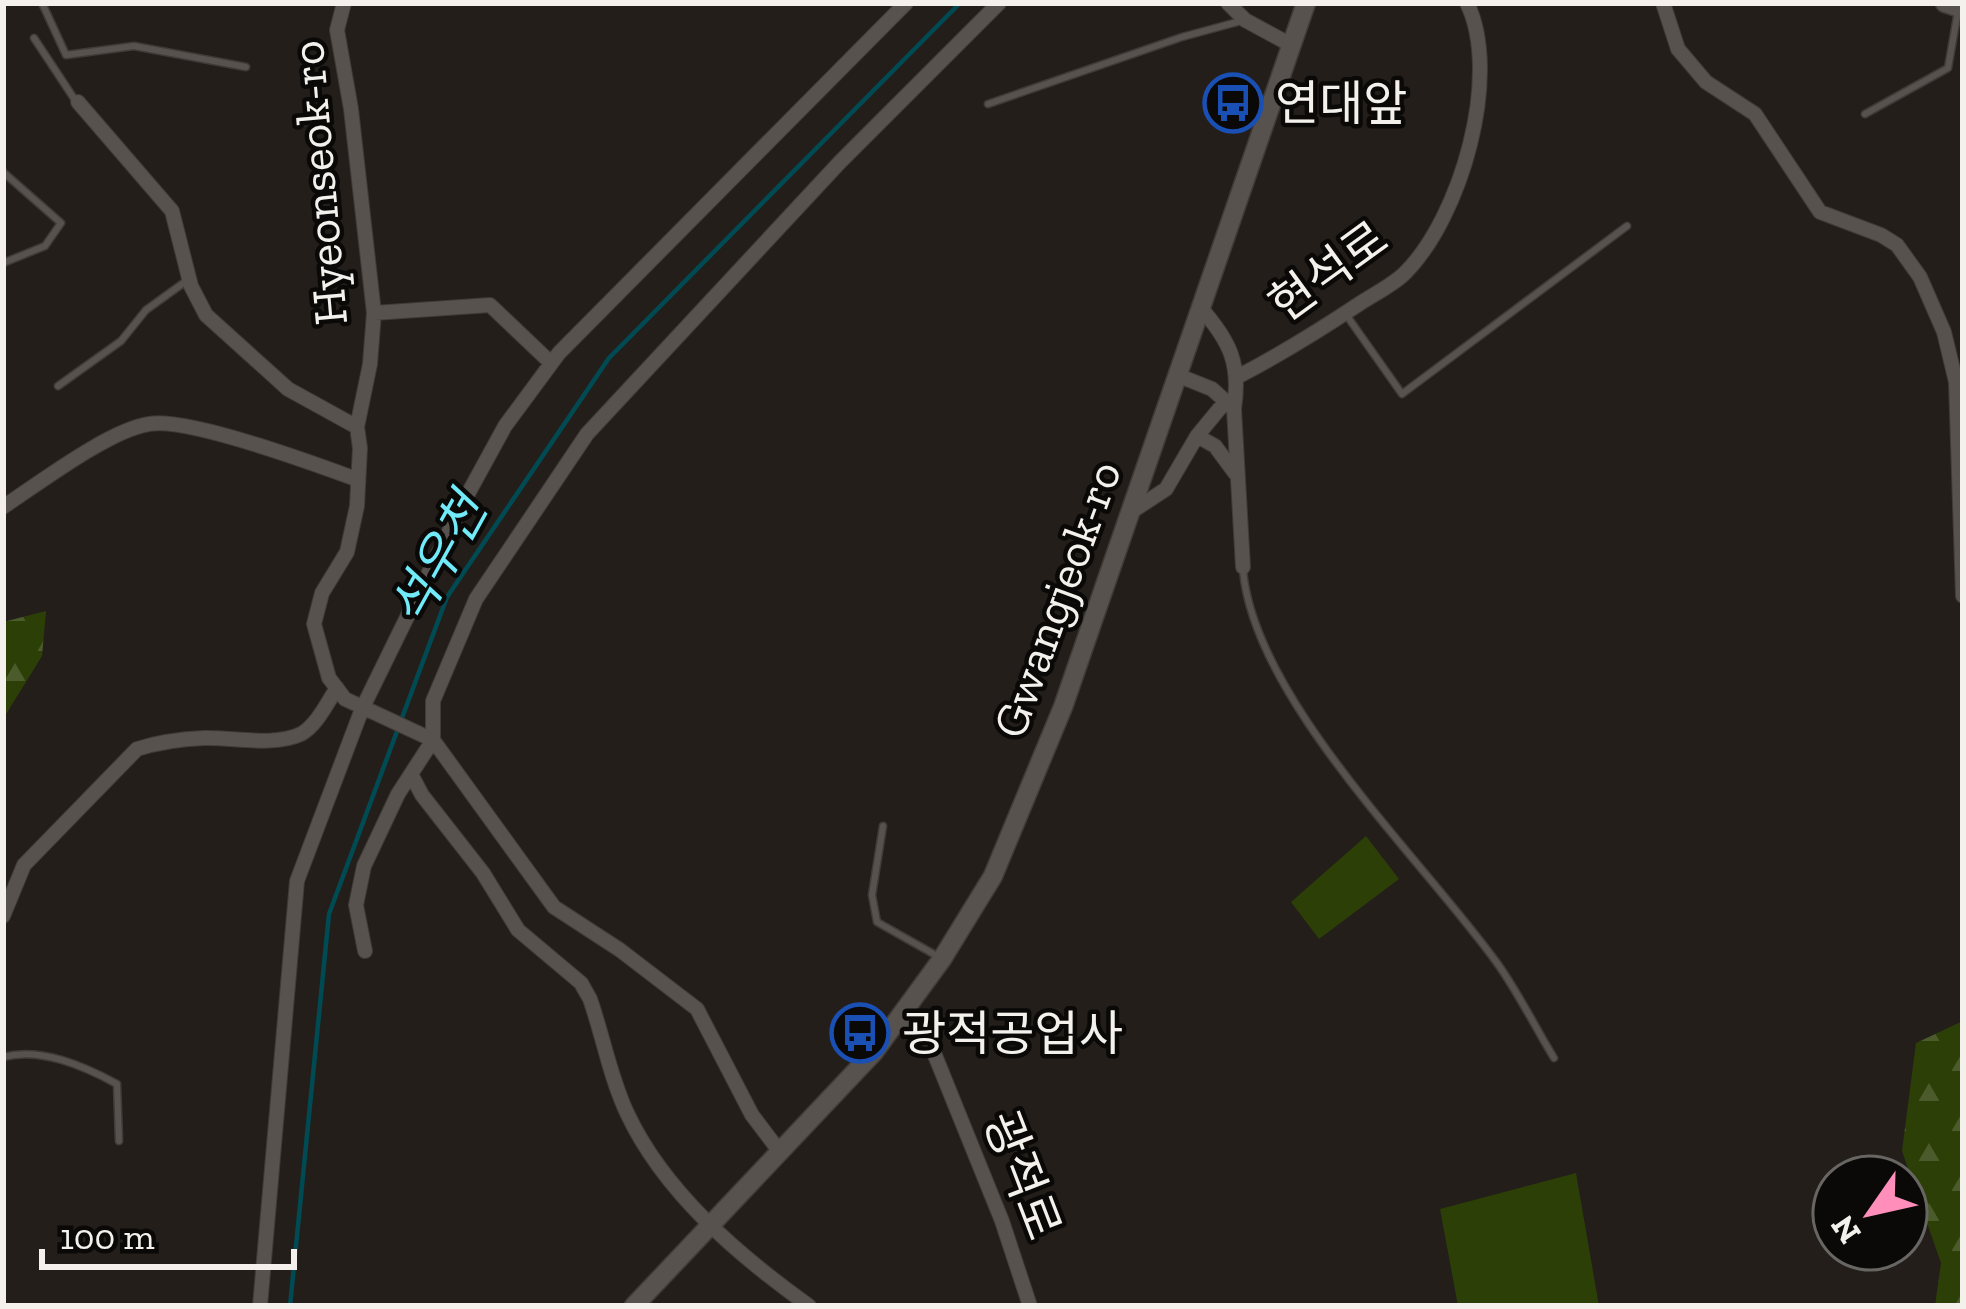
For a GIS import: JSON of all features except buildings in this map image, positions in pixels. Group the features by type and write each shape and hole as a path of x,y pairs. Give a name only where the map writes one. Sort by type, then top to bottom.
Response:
{"main road":[{"name":"Gwangjeok-ro","path":"715,1221 874,1052 943,959 993,877 1063,707 1306,3"},
{"path":"634,1306 715,1221"}],"street":[{"name":"Hyeonseok-ro","path":"337,688 329,678 314,624 322,593 347,552 357,506 357,427 374,314 351,109 337,30 344,3"},
{"path":"260,1306 297,881 362,709 464,501 506,426 551,363 906,3"},
{"path":"365,951 356,905 364,866 383,821 412,776 428,736 433,701 476,599 586,434 840,162 999,3"},
{"path":"1228,3 1245,20 1291,45"},
{"name":"현석로","path":"1239,376 1300,343 1404,274 1430,240 1477,128 1476,21 1467,3"},
{"path":"1663,3 1678,49 1706,82 1755,114 1820,212 1897,244 1920,278 1944,332 1956,382 1963,596"},
{"path":"78,102 172,212 189,279 206,315 288,389 357,427"},
{"path":"374,314 490,305 551,363"},
{"path":"1201,307 1221,331 1239,376 1230,406 1243,567"},
{"path":"1177,375 1212,389 1230,406"},
{"path":"1127,514 1166,489 1197,436 1230,406"},
{"path":"3,507 92,448 149,423 242,442 356,479"},
{"path":"1197,436 1215,446 1235,473"},
{"path":"3,916 24,865 136,749 158,742 269,740 300,734 337,688 345,700 362,709 428,736 554,907 697,1009 776,1157"},
{"path":"412,776 518,930 580,983 590,999 625,1108 647,1151 809,1306"},
{"name":"광적로","path":"902,1015 928,1038 1002,1221 1030,1306"}],"lane":[{"path":"42,3 66,55 134,46 246,68"},
{"path":"1864,114 1948,68 1956,6"},
{"path":"988,104 1245,20"},
{"path":"34,38 78,102"},
{"path":"3,172 62,223 46,246 3,263"},
{"path":"1345,313 1402,394 1627,226"},
{"path":"58,386 121,341 146,310 189,279"},
{"path":"1243,567 1246,599 1292,700 1409,857 1498,964 1554,1058"},
{"path":"883,826 872,895 877,922 943,959"},
{"path":"3,1057 19,1053 83,1066 117,1084 119,1141"}],"green space":[{"path":"46,611 42,656 3,719 3,622"},
{"path":"1366,836 1399,879 1319,939 1291,902"},
{"path":"1963,1021 1963,1306 1935,1306 1941,1263 1930,1231 1930,1153 1902,1151 1916,1043"},
{"path":"1576,1173 1599,1306 1458,1306 1440,1209"}],"waterway":[{"name":"석우천","path":"290,1306 329,914 447,597 609,358 960,3"}],"place":[{"name":"연대앞","path":"1233,103"},
{"name":"광적공업사","path":"860,1033"}]}
